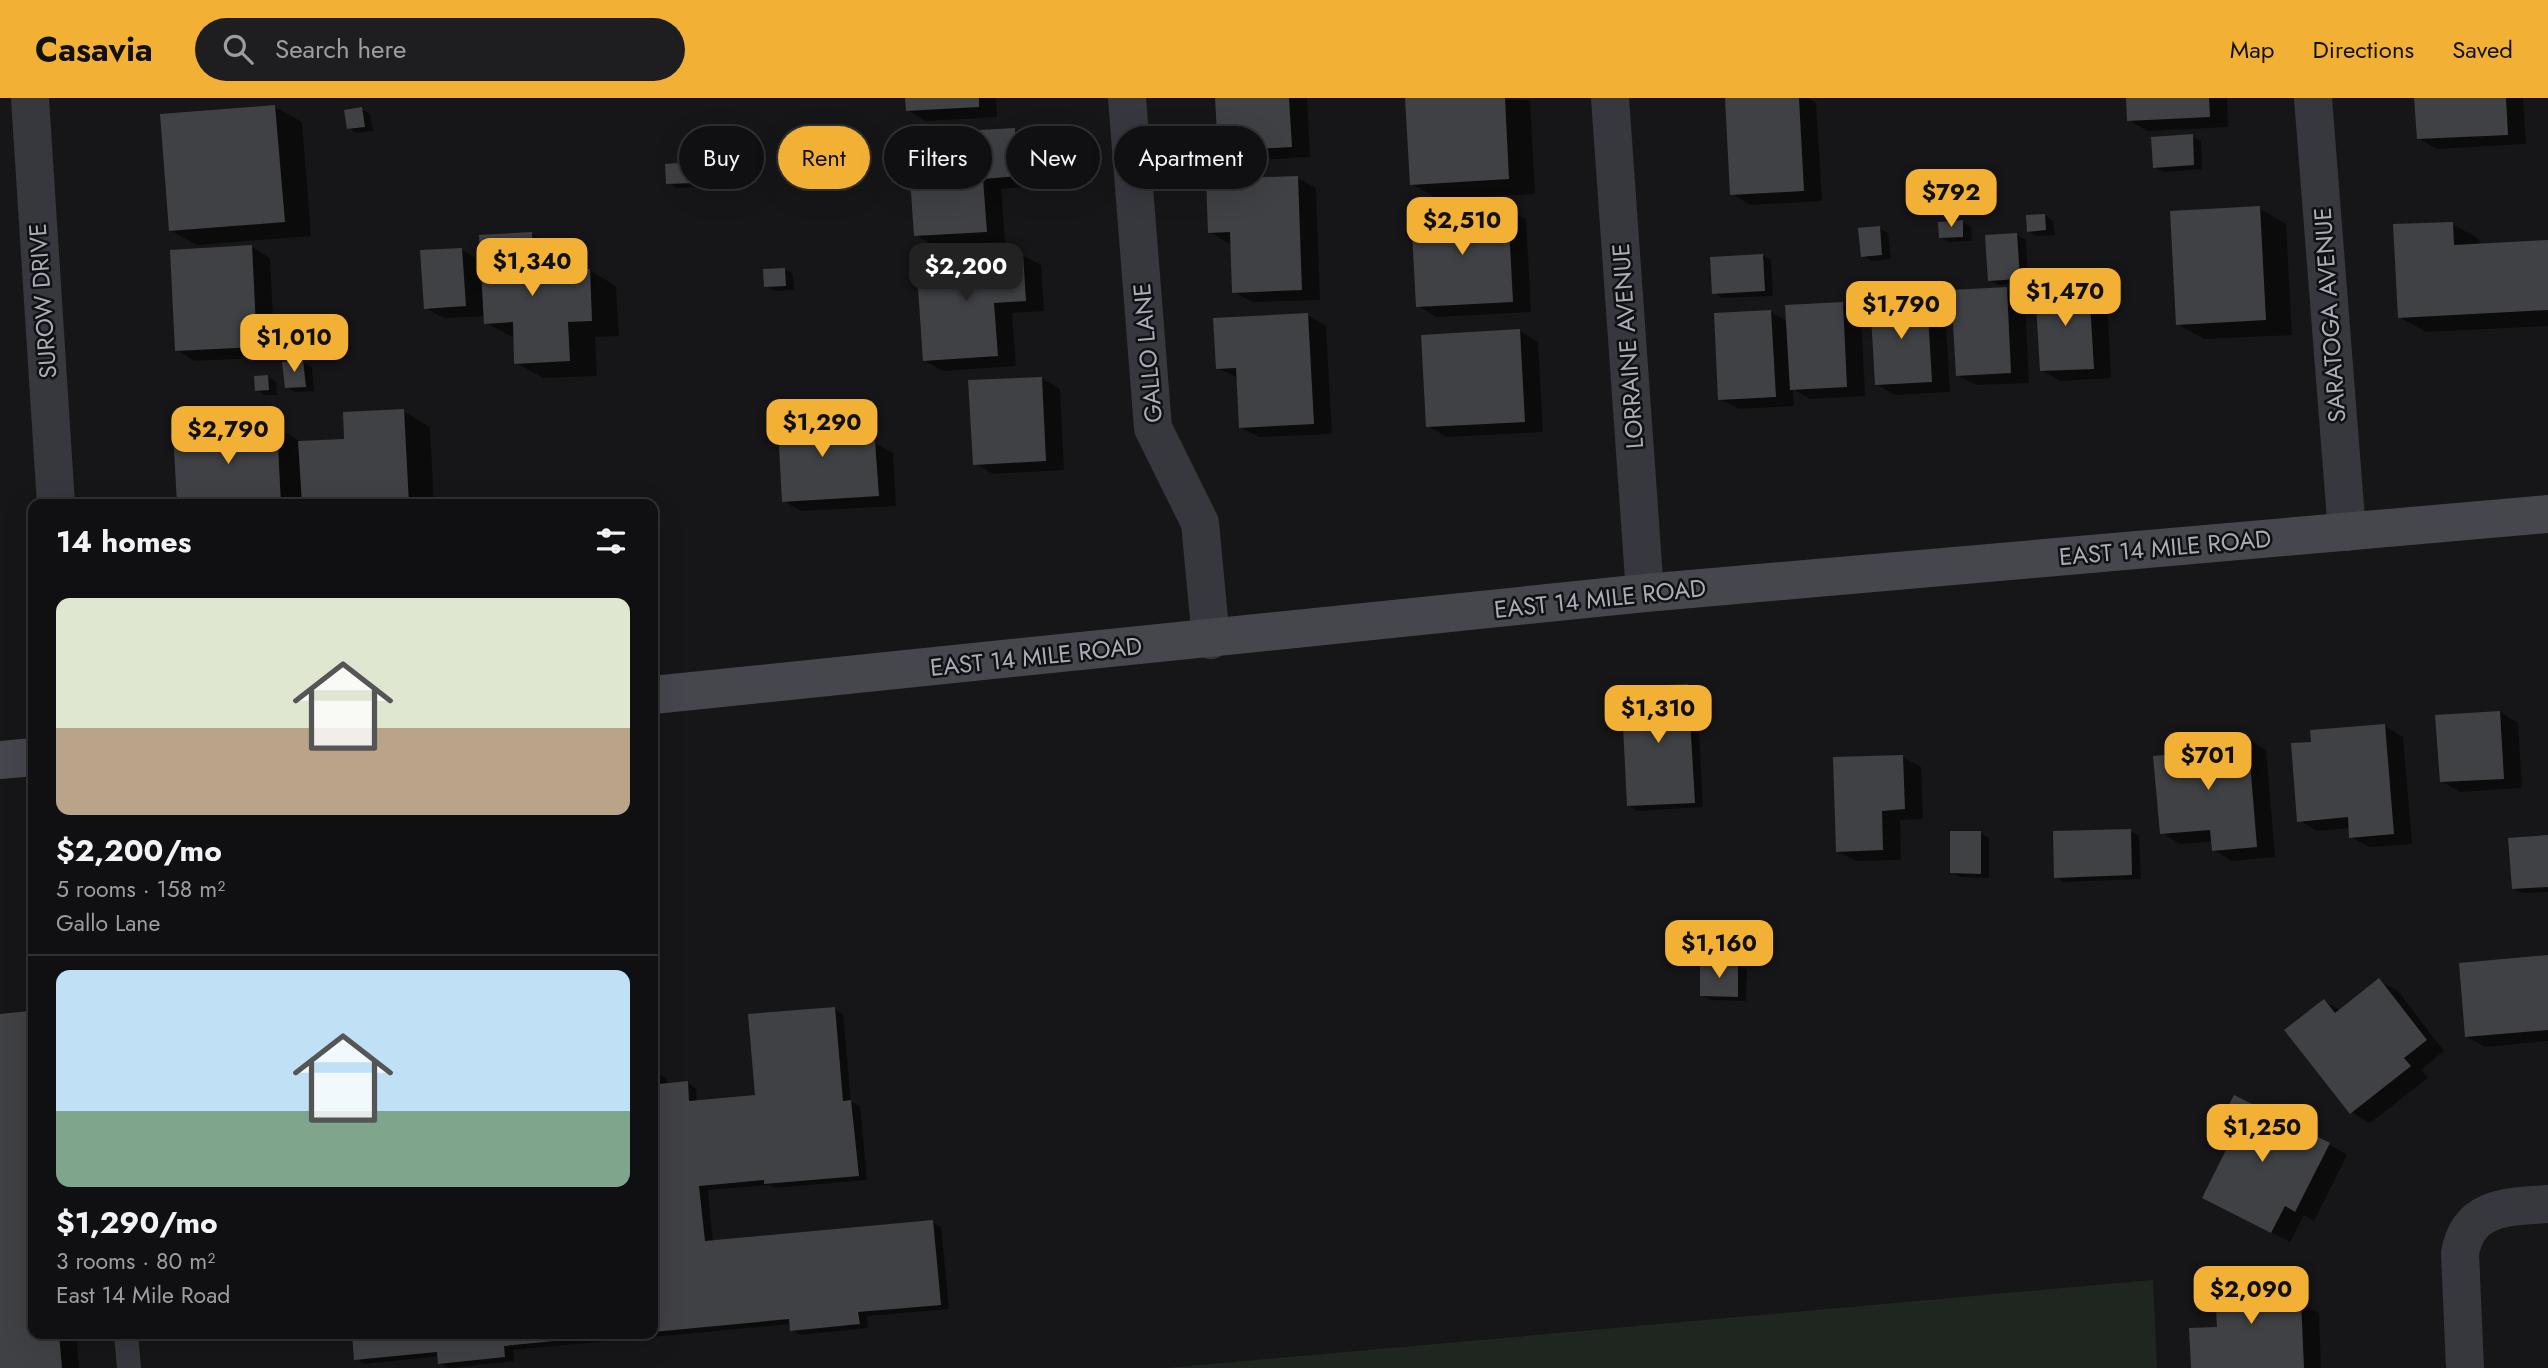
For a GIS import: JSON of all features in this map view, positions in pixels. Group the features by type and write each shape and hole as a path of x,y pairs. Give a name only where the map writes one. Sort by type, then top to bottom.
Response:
{"main road":[{"name":"EAST 14 MILE ROAD","path":"658,695 1210,640 1646,593 2548,514"},
{"path":"0,760 28,757"}],"street":[{"name":"SUROW DRIVE","path":"30,98 56,499"},
{"name":"GALLO LANE","path":"1127,98 1153,428 1200,523 1210,640"},
{"name":"LORRAINE AVENUE","path":"1610,98 1646,593"},
{"name":"SARATOGA AVENUE","path":"2313,98 2347,532"},
{"path":"2465,1368 2460,1253 2463,1237 2471,1224 2495,1210 2548,1204"}],"lane":[{"path":"126,1339 129,1368"}],"shaded area":[{"path":"2153,1280 2157,1368 1166,1368"}],"building":[{"path":"905,98 979,98 979,107 906,111"},
{"path":"1215,98 1289,98 1292,147 1267,148 1267,126 1217,126"},
{"path":"1405,98 1505,98 1509,179 1410,185"},
{"path":"1725,98 1799,98 1804,191 1730,195"},
{"path":"2126,98 2209,98 2210,117 2127,121"},
{"path":"2414,98 2506,98 2508,135 2417,139"},
{"path":"275,105 285,222 169,231 160,114"},
{"path":"362,107 365,127 347,129 344,110"},
{"path":"1006,128 1006,177 992,178 992,129"},
{"path":"2193,134 2194,165 2153,168 2151,137"},
{"path":"679,163 679,184 666,184 665,164"},
{"path":"1298,176 1302,290 1232,293 1230,232 1208,233 1206,189 1267,189 1267,177"},
{"path":"911,189 984,189 987,232 914,236"},
{"path":"2260,206 2266,320 2176,325 2170,211"},
{"path":"1508,207 1513,302 1416,307 1411,212"},
{"path":"2045,214 2046,230 2027,232 2026,215"},
{"path":"1963,220 1963,237 1939,238 1938,222"},
{"path":"2453,222 2454,245 2548,240 2548,310 2398,318 2393,224"},
{"path":"1880,226 1882,255 1861,257 1858,228"},
{"path":"532,232 534,272 590,269 592,321 568,322 570,361 514,364 513,322 484,324 479,235"},
{"path":"2017,233 2020,279 1988,281 1985,235"},
{"path":"252,245 257,347 175,351 170,250"},
{"path":"462,248 466,306 424,309 420,250"},
{"path":"1023,253 1026,301 994,303 998,356 923,361 916,259"},
{"path":"1763,254 1765,291 1712,294 1710,257"},
{"path":"785,268 786,286 764,287 763,269"},
{"path":"2089,284 2094,369 2040,371 2035,287"},
{"path":"2007,287 2011,373 1956,376 1951,290"},
{"path":"1927,296 1932,382 1875,385 1870,299"},
{"path":"1843,302 1847,387 1790,390 1785,305"},
{"path":"1771,310 1776,397 1718,400 1714,313"},
{"path":"1308,313 1314,424 1239,428 1236,368 1216,369 1213,318"},
{"path":"1520,329 1525,422 1426,427 1421,335"},
{"path":"303,360 306,387 285,388 282,362"},
{"path":"268,375 269,390 255,391 254,376"},
{"path":"1042,377 1046,461 973,465 968,380"},
{"path":"827,405 830,444 875,441 879,496 782,502 777,409"},
{"path":"404,409 409,499 302,499 298,441 344,439 343,412"},
{"path":"277,426 281,499 177,499 173,431"},
{"path":"1688,684 1695,803 1627,806 1621,687"},
{"path":"2500,711 2504,779 2440,782 2435,715"},
{"path":"2385,724 2394,834 2349,838 2348,817 2297,822 2291,743 2311,742 2310,730"},
{"path":"2248,737 2257,847 2212,851 2210,830 2160,834 2153,756 2173,754 2173,744"},
{"path":"1903,755 1905,809 1882,811 1883,850 1836,852 1833,757"},
{"path":"2131,829 2132,875 2054,878 2053,831"},
{"path":"1950,831 1981,831 1981,874 1950,873"},
{"path":"2548,835 2548,887 2512,889 2508,838"},
{"path":"2548,955 2548,1030 2465,1037 2459,963"},
{"path":"1700,962 1738,963 1738,997 1700,996"},
{"path":"2379,978 2427,1040 2404,1058 2411,1066 2350,1114 2284,1030 2324,999 2335,1013"},
{"path":"835,1007 843,1101 851,1100 859,1176 699,1186 705,1241 933,1220 941,1305 858,1312 860,1324 790,1331 789,1319 658,1332 658,1072 659,1084 688,1081 689,1101 755,1095 748,1014"},
{"path":"28,1011 28,1339 59,1339 62,1368 0,1368 0,1014"},
{"path":"2234,1095 2330,1143 2295,1212 2285,1206 2271,1233 2202,1198 2227,1148 2211,1140"},
{"path":"2288,1274 2290,1301 2301,1300 2304,1368 2191,1368 2189,1328 2217,1327 2214,1277"},
{"path":"352,1339 575,1339 504,1346 505,1357 438,1364 437,1352 354,1360"}]}
